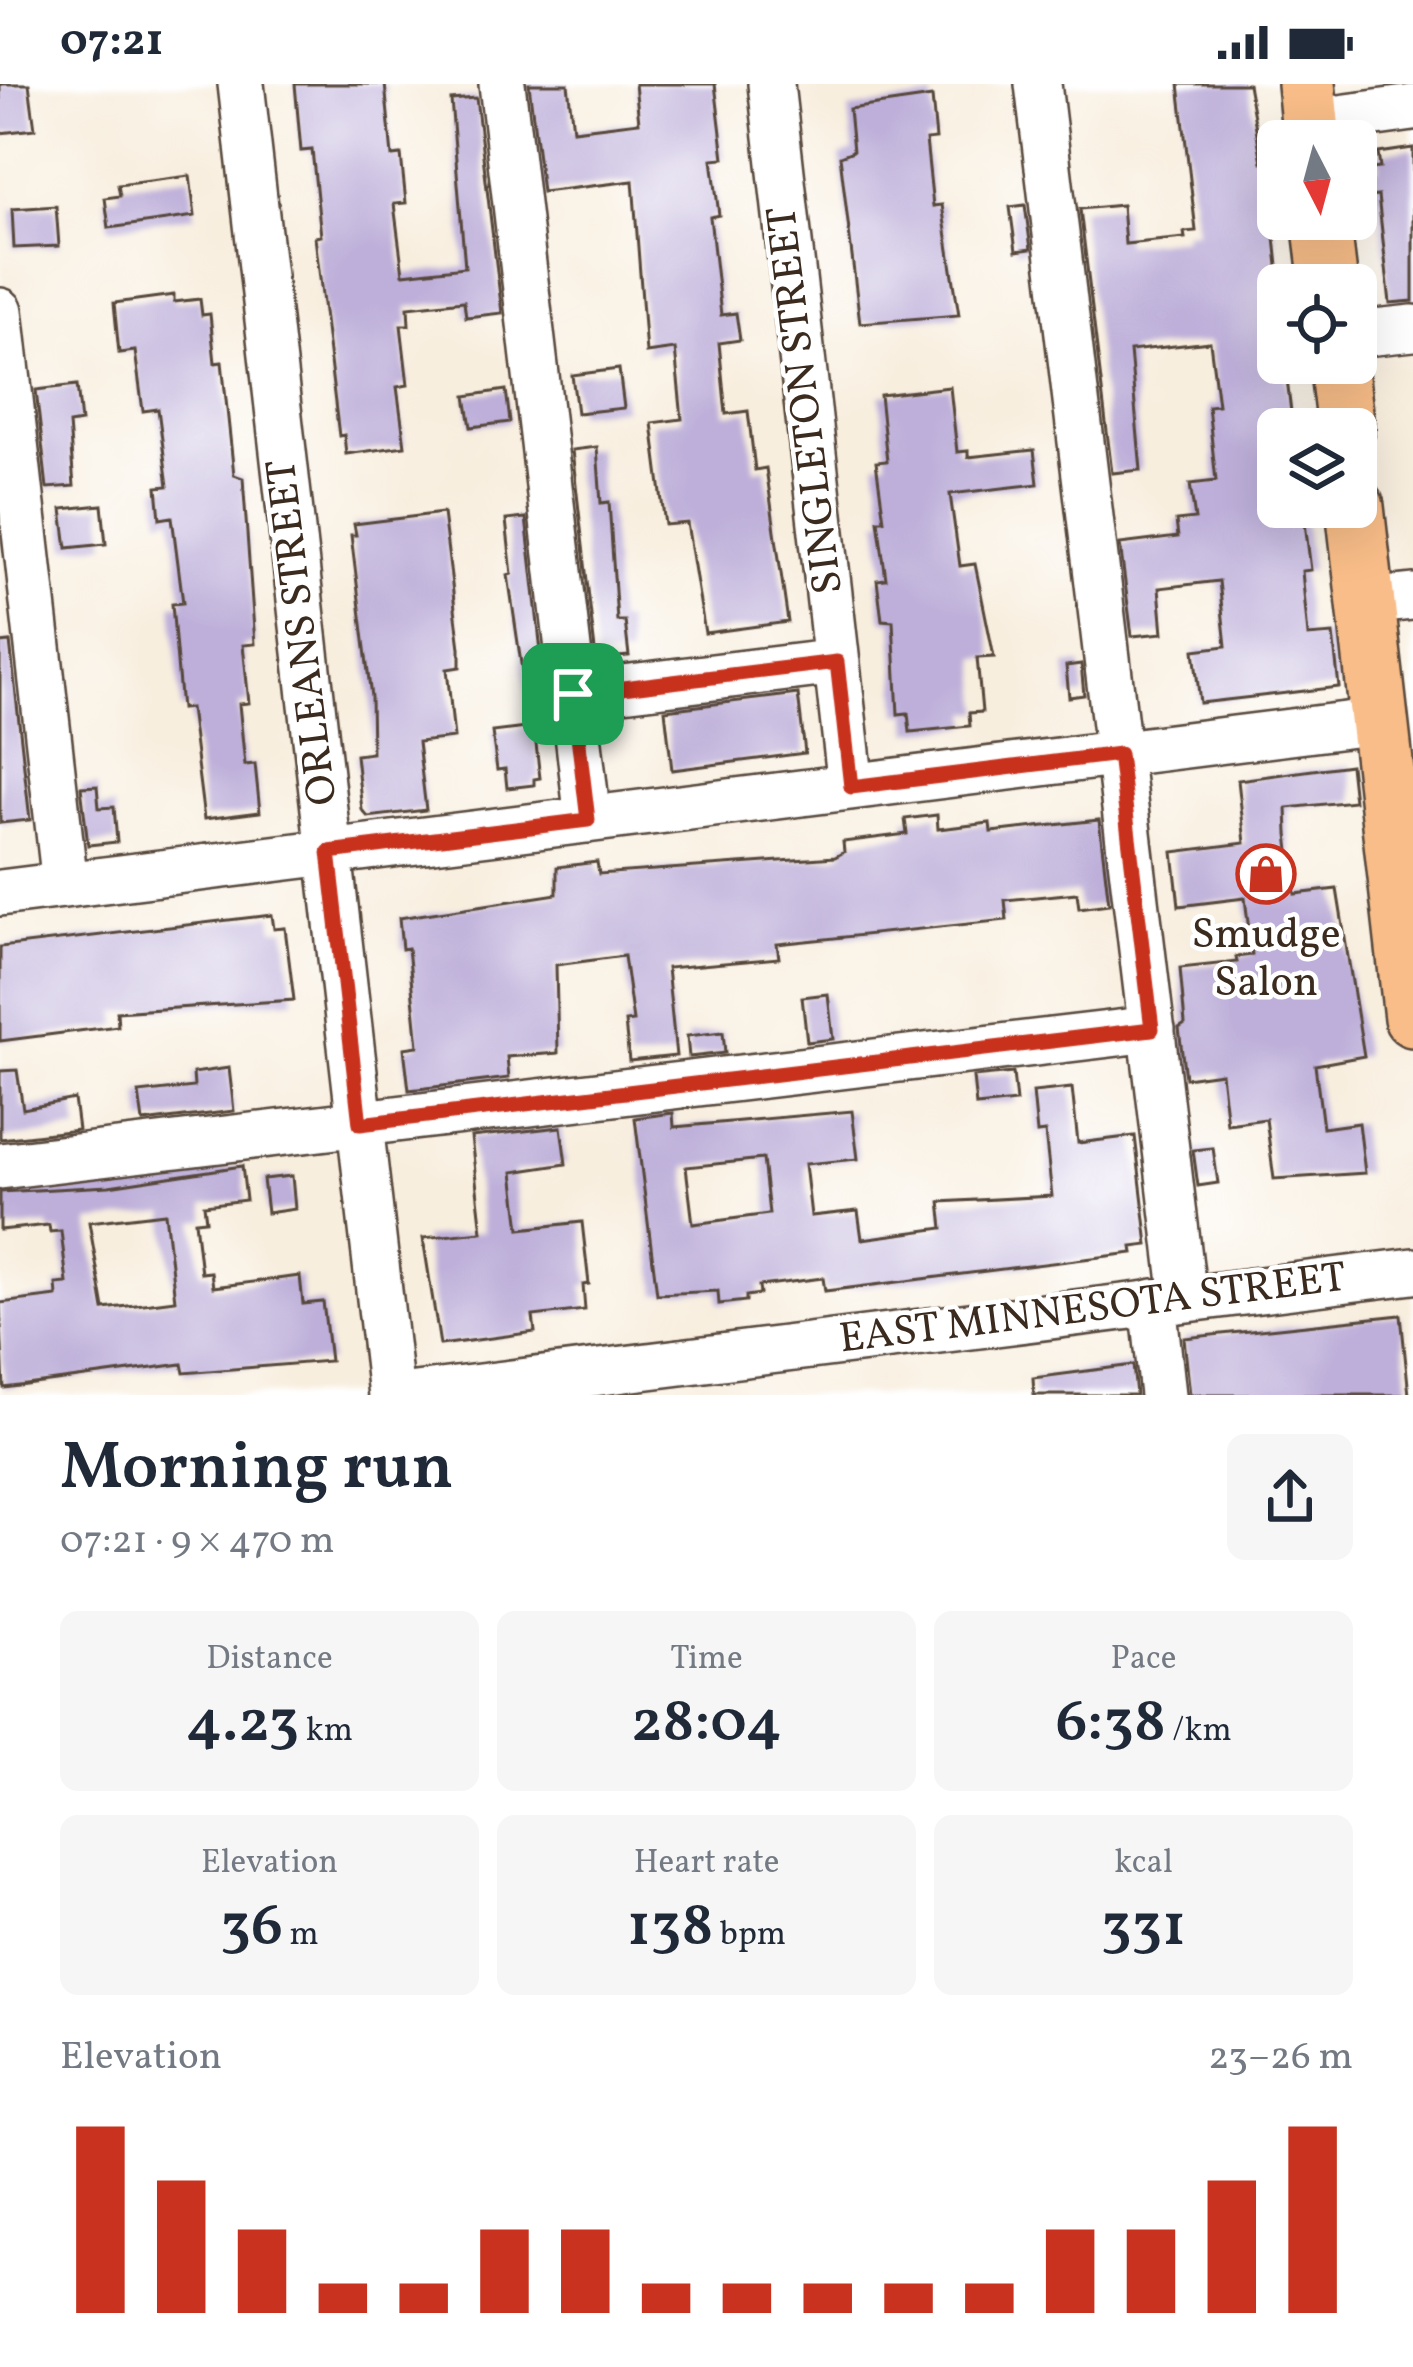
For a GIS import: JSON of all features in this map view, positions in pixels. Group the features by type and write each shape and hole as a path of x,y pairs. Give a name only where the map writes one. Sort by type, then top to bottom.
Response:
{"main road":[{"path":"1362,528 1389,600 1378,721 1413,1018"}],"street":[{"name":"ORLEANS STREET","path":"241,84 391,1395"},
{"path":"502,84 588,820"},
{"name":"SINGLETON STREET","path":"771,84 851,787"},
{"path":"1038,84 1152,1029 1168,1301 1163,1395"},
{"path":"1309,116 1413,108"},
{"path":"0,311 65,885"},
{"path":"1377,332 1413,328"},
{"path":"573,694 837,662"},
{"path":"0,893 1378,721"},
{"path":"0,1166 1152,1029"},
{"name":"EAST MINNESOTA STREET","path":"416,1395 1413,1271"}],"building":[{"path":"0,84 29,84 35,129 0,133"},
{"path":"295,84 385,84 392,156 401,155 406,203 394,204 403,274 465,267 451,100 476,98 502,313 466,317 464,301 408,307 409,325 401,325 408,385 397,387 405,446 346,454 344,435 339,436 315,237 321,236 312,150 301,151"},
{"path":"529,84 568,84 573,130 639,122 635,84 715,84 724,158 712,159 719,215 710,217 721,315 736,313 740,340 719,343 726,414 748,411 755,470 766,468 788,622 705,633 687,523 665,525 652,423 682,419 675,349 646,353 633,181 542,192"},
{"path":"1179,84 1248,84 1257,134 1257,240 1275,240 1278,264 1257,264 1257,384 1288,384 1290,408 1257,408 1257,528 1306,528 1311,570 1302,571 1308,636 1333,634 1339,687 1200,703 1194,650 1226,646 1219,581 1159,588 1163,633 1132,636 1120,544 1178,537 1176,521 1195,519 1190,484 1216,481 1208,406 1218,405 1210,342 1130,351 1141,470 1112,473 1080,209 1122,205 1125,244 1185,238 1184,232 1196,231"},
{"path":"932,97 936,139 926,140 933,206 942,205 959,315 860,323 840,156 853,151 849,109"},
{"path":"1413,148 1413,301 1390,303 1377,196 1378,153"},
{"path":"190,176 195,216 109,228 105,198 120,196 118,185"},
{"path":"1025,205 1031,249 1016,251 1010,207"},
{"path":"56,206 59,246 14,248 12,209"},
{"path":"174,295 174,302 200,299 202,315 210,314 215,363 222,362 234,475 243,478 255,644 243,645 249,703 239,704 245,765 255,764 260,812 204,819 190,708 181,709 172,604 183,603 172,517 160,519 157,487 168,486 158,409 143,411 135,351 119,353 114,303"},
{"path":"619,369 624,408 577,413 572,375"},
{"path":"77,385 81,422 69,424 74,486 47,488 36,390"},
{"path":"950,387 957,452 968,451 968,457 1034,450 1038,484 950,494 960,566 975,564 994,657 977,658 982,712 969,713 970,726 910,732 908,713 898,714 893,621 882,620 877,580 886,579 876,462 887,461 880,395"},
{"path":"506,390 510,422 471,427 466,396"},
{"path":"597,447 601,503 609,502 617,621 625,621 629,656 596,659 572,450"},
{"path":"102,505 106,544 67,548 62,509"},
{"path":"443,513 460,648 460,667 447,669 454,738 418,742 426,810 368,817 362,810 356,755 372,753 371,697 351,535 356,535 354,524"},
{"path":"526,518 549,723 530,725 508,575 512,574 506,520"},
{"path":"10,642 30,820 0,823 0,643"},
{"path":"1081,664 1084,695 1069,697 1066,666"},
{"path":"798,694 805,753 672,770 665,710"},
{"path":"534,727 540,778 534,779 534,785 507,788 505,769 497,770 492,732"},
{"path":"1350,765 1354,801 1287,808 1295,894 1337,889 1364,1056 1315,1065 1323,1128 1359,1123 1365,1173 1274,1179 1266,1119 1227,1124 1221,1073 1185,1078 1179,1028 1185,1024 1180,968 1237,962 1236,957 1252,955 1245,898 1179,906 1173,852 1245,843 1238,780"},
{"path":"97,786 99,808 114,807 117,842 88,845 81,787"},
{"path":"937,815 938,829 990,823 991,832 1099,820 1109,904 1079,908 1077,893 1005,900 1007,920 777,944 779,958 667,968 676,1056 629,1061 625,1022 633,1021 624,956 556,965 558,1053 507,1057 509,1078 409,1090 404,1048 418,1046 408,948 402,949 399,918 557,894 557,867 597,862 599,874 835,857 844,852 843,842 907,834 905,819"},
{"path":"272,915 274,929 285,928 294,1000 117,1012 118,1026 0,1041 0,947"},
{"path":"828,994 833,1039 807,1042 802,997"},
{"path":"723,1032 725,1053 689,1057 687,1036"},
{"path":"229,1068 234,1111 143,1122 139,1093 194,1087 193,1073"},
{"path":"17,1070 23,1109 74,1099 78,1130 0,1139 0,1071"},
{"path":"1013,1073 1016,1102 976,1106 973,1077"},
{"path":"1072,1088 1078,1143 1135,1136 1148,1245 1132,1247 1133,1253 825,1291 823,1278 759,1286 760,1294 746,1296 746,1301 719,1304 718,1291 657,1294 635,1118 673,1113 674,1127 852,1111 858,1159 805,1164 811,1216 858,1211 862,1239 943,1228 940,1202 1052,1196 1045,1132 1037,1133 1033,1092","holes":["763,1159 769,1214 693,1224 686,1167"]},
{"path":"561,1127 566,1164 513,1172 520,1229 582,1222 589,1284 583,1285 585,1310 533,1316 535,1332 440,1345 423,1238 482,1232 471,1137"},
{"path":"1213,1148 1218,1183 1198,1186 1193,1150"},
{"path":"242,1166 246,1200 204,1205 206,1220 195,1221 201,1273 211,1272 213,1287 300,1276 303,1304 323,1302 330,1361 184,1373 182,1364 4,1388 0,1303 57,1296 56,1284 67,1283 61,1231 50,1232 49,1225 0,1230 0,1192 109,1186","holes":["165,1213 175,1300 104,1309 89,1222"]},
{"path":"292,1176 295,1209 267,1213 263,1179"},
{"path":"1401,1315 1409,1395 1190,1395 1184,1338"},
{"path":"1133,1365 1136,1395 1034,1395 1033,1378"}],"place":[{"name":"Smudge Salon","path":"1266,874"}],"route":[{"path":"837,662 851,787 1119,754 1152,1029 1020,1040 861,1065 360,1124 329,852 588,820 573,694 837,662"}]}
